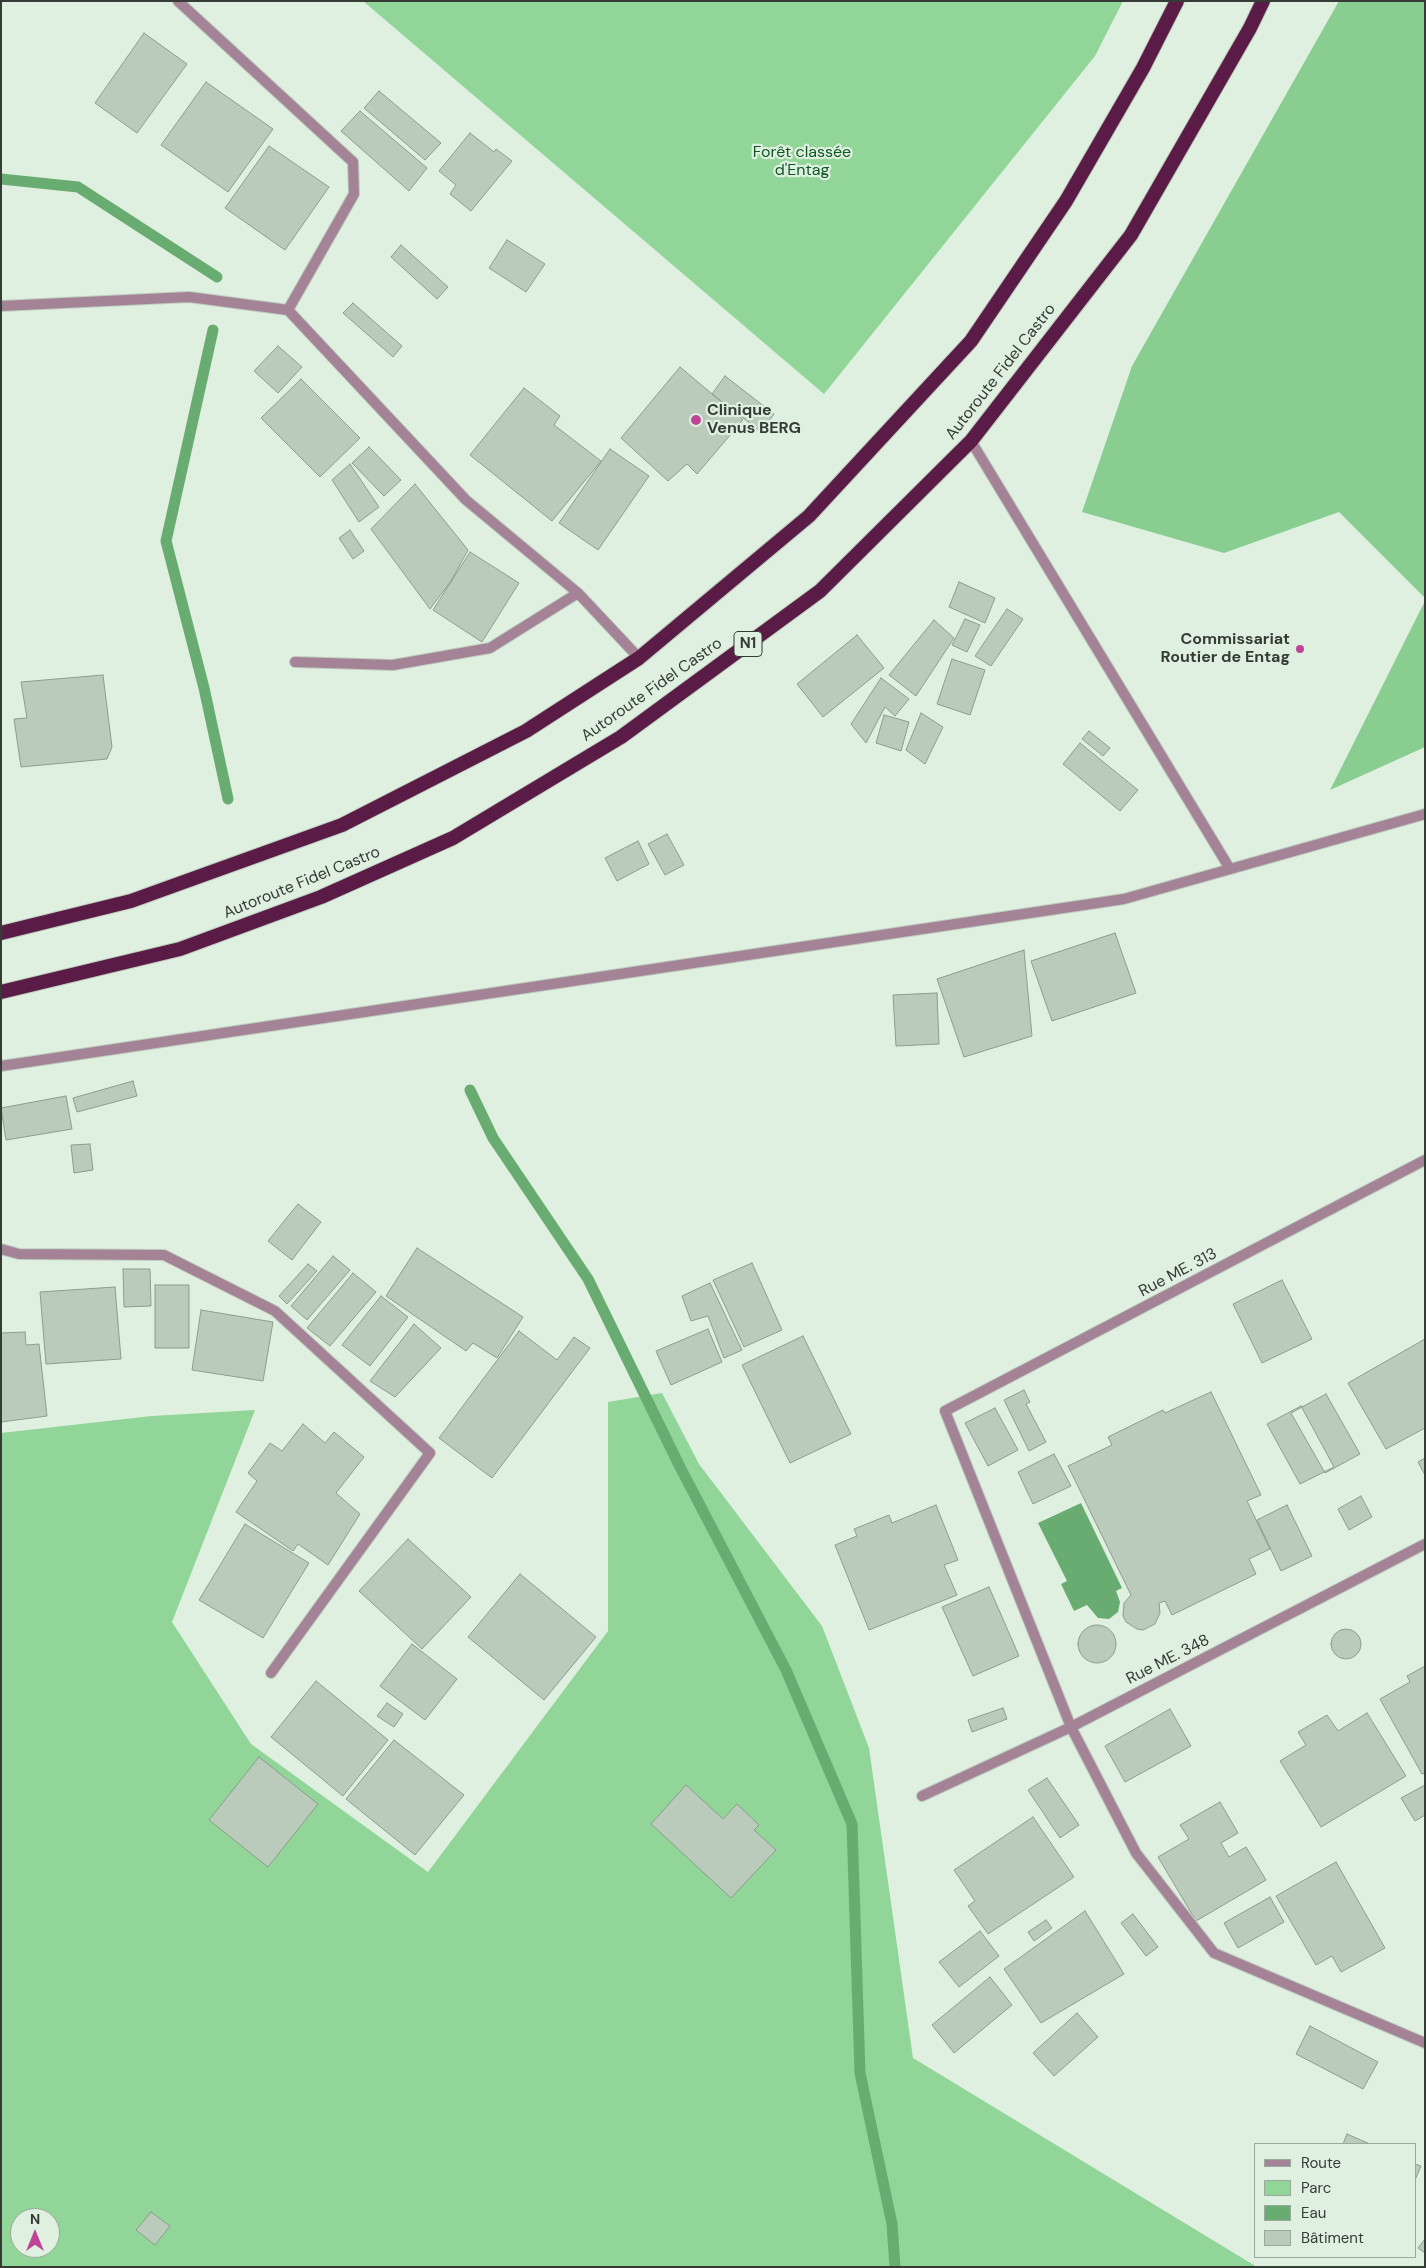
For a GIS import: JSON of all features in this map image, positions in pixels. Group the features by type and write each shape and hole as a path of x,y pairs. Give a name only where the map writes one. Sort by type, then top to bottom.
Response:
{"highway":[{"name":"Autoroute Fidel Castro","path":"1,933 131,900 342,825 526,731 639,658 809,516 971,341 1066,201 1142,68 1177,1"},
{"name":"Autoroute Fidel Castro","path":"1,992 180,950 321,897 453,838 621,737 820,591 971,441 1130,235 1250,28 1263,1"}],"street":[{"path":"178,1 353,162 354,194 288,310"},
{"path":"1,306 189,298 288,310 466,500 578,593 639,658"},
{"path":"971,441 1230,869"},
{"path":"295,662 393,665 490,648 578,593"},
{"path":"1,1066 1124,899 1425,814"},
{"name":"Rue ME. 313","path":"1071,1727 945,1411 1425,1160"},
{"path":"1,1249 19,1254 164,1256 274,1311 430,1453 271,1673"},
{"name":"Rue ME. 348","path":"922,1796 1071,1727 1425,1544"},
{"path":"1071,1727 1136,1853 1214,1953 1425,2043"}],"green space":[{"name":"Forêt classée d'Entag","path":"363,1 1123,1 1095,56 824,394"},
{"path":"662,1393 699,1464 822,1626 869,1748 913,2058 1257,2267 1,2267 1,1433 152,1416 255,1410 172,1622 251,1744 428,1872 608,1631 608,1402"}],"shaded area":[{"path":"1339,1 1425,1 1425,598 1339,512 1224,553 1082,512 1132,366"},
{"path":"1425,601 1425,747 1330,790"}],"water":[{"path":"1081,1503 1122,1588 1116,1591 1120,1602 1118,1612 1109,1619 1098,1618 1087,1605 1074,1611 1061,1584 1067,1581 1038,1523"}],"building":[{"path":"144,33 187,64 137,133 95,103"},
{"path":"206,82 273,129 228,192 161,145"},
{"path":"379,91 441,143 425,160 364,108"},
{"path":"360,111 427,168 409,191 341,131"},
{"path":"470,133 494,152 496,149 512,161 471,211 450,194 456,185 439,171"},
{"path":"269,146 329,187 285,250 225,208"},
{"path":"507,240 545,264 526,292 489,268"},
{"path":"401,245 448,287 437,299 391,257"},
{"path":"353,303 402,346 393,357 343,313"},
{"path":"278,346 302,367 278,393 254,371"},
{"path":"680,367 743,420 697,474 687,464 668,481 621,438"},
{"path":"725,376 774,414 761,432 712,394"},
{"path":"301,379 360,438 320,477 261,418"},
{"path":"524,388 560,416 554,425 601,461 552,521 470,455"},
{"path":"369,447 401,480 384,496 352,463"},
{"path":"610,449 649,476 598,550 559,523"},
{"path":"350,464 379,507 359,522 332,480"},
{"path":"415,484 468,550 451,581 430,609 371,529"},
{"path":"350,530 364,551 353,559 339,538"},
{"path":"470,552 519,583 482,642 433,610"},
{"path":"959,582 995,598 985,623 949,607"},
{"path":"1007,609 1023,619 991,666 975,656"},
{"path":"965,619 980,625 967,652 952,645"},
{"path":"934,620 954,638 916,696 889,675"},
{"path":"857,635 884,668 823,717 797,684"},
{"path":"952,659 985,670 970,715 937,704"},
{"path":"103,675 112,747 107,759 21,767 14,719 27,718 21,682"},
{"path":"881,678 909,699 895,716 885,707 866,743 851,724"},
{"path":"921,713 943,727 925,764 906,750"},
{"path":"884,715 909,722 901,751 876,743"},
{"path":"1089,731 1110,748 1103,756 1082,739"},
{"path":"1080,743 1138,790 1120,811 1063,764"},
{"path":"667,834 684,865 665,875 648,844"},
{"path":"638,841 649,864 617,881 605,858"},
{"path":"1115,933 1136,993 1052,1021 1031,961"},
{"path":"1024,950 1032,1036 964,1057 937,979"},
{"path":"937,993 939,1044 896,1046 893,995"},
{"path":"133,1081 137,1096 77,1112 73,1098"},
{"path":"66,1096 72,1129 6,1140 1,1108"},
{"path":"90,1144 93,1170 74,1173 71,1145"},
{"path":"298,1204 321,1222 292,1260 268,1241"},
{"path":"417,1248 523,1317 497,1358 473,1343 466,1351 386,1296"},
{"path":"333,1256 350,1270 307,1320 291,1306"},
{"path":"752,1263 782,1330 744,1347 713,1280"},
{"path":"308,1264 317,1271 287,1304 279,1296"},
{"path":"123,1269 150,1269 151,1306 124,1307"},
{"path":"353,1273 376,1292 330,1346 307,1328"},
{"path":"1282,1280 1312,1339 1262,1363 1233,1304"},
{"path":"710,1283 742,1350 724,1358 708,1316 691,1321 682,1296"},
{"path":"155,1285 189,1285 189,1348 155,1348"},
{"path":"115,1287 121,1359 46,1364 40,1292"},
{"path":"381,1296 408,1317 370,1366 342,1345"},
{"path":"201,1310 273,1322 263,1381 192,1370"},
{"path":"414,1324 441,1348 395,1397 370,1381"},
{"path":"708,1329 722,1362 671,1385 656,1351"},
{"path":"519,1331 557,1360 574,1337 590,1348 492,1478 439,1438"},
{"path":"25,1332 26,1345 39,1344 47,1416 1,1422 1,1333"},
{"path":"803,1336 851,1434 790,1463 742,1365"},
{"path":"1425,1339 1425,1428 1386,1449 1348,1383"},
{"path":"1024,1390 1030,1402 1026,1404 1046,1442 1029,1451 1004,1400"},
{"path":"1211,1392 1261,1495 1247,1501 1270,1549 1249,1559 1256,1574 1172,1615 1165,1601 1159,1603 1160,1613 1155,1624 1143,1630 1137,1629 1126,1622 1123,1616 1124,1603 1131,1595 1068,1466 1112,1445 1108,1437 1163,1410 1165,1413"},
{"path":"1326,1394 1360,1454 1325,1473 1291,1413"},
{"path":"1301,1406 1334,1467 1300,1484 1267,1424"},
{"path":"995,1408 1018,1450 988,1466 965,1423"},
{"path":"303,1424 325,1443 334,1432 364,1457 336,1493 360,1514 328,1565 298,1544 293,1551 236,1512 257,1481 248,1473 270,1443 282,1451"},
{"path":"1054,1454 1071,1486 1033,1504 1018,1472"},
{"path":"1425,1458 1425,1475 1418,1462"},
{"path":"1361,1496 1372,1517 1349,1530 1338,1509"},
{"path":"936,1505 958,1560 944,1565 957,1595 869,1630 835,1545 857,1536 854,1529 889,1515 892,1523"},
{"path":"1287,1505 1312,1556 1281,1571 1257,1520"},
{"path":"245,1524 309,1563 263,1638 199,1600"},
{"path":"408,1539 471,1597 422,1649 359,1591"},
{"path":"520,1574 596,1637 544,1700 468,1637"},
{"path":"989,1587 1019,1656 973,1676 942,1607"},
{"path":"1097,1625 1110,1631 1116,1644 1110,1657 1097,1663 1084,1657 1078,1644 1084,1631"},
{"path":"1346,1629 1357,1633 1361,1644 1357,1655 1346,1659 1335,1655 1331,1644 1335,1633"},
{"path":"412,1644 457,1679 425,1720 380,1686"},
{"path":"1425,1666 1425,1773 1422,1774 1380,1699 1410,1682 1407,1676"},
{"path":"316,1681 388,1740 343,1796 271,1737"},
{"path":"387,1703 403,1714 394,1727 377,1716"},
{"path":"1003,1708 1007,1719 972,1732 968,1720"},
{"path":"1170,1709 1191,1746 1125,1782 1105,1746"},
{"path":"1367,1713 1406,1776 1321,1827 1280,1761 1306,1745 1298,1732 1327,1715 1338,1731"},
{"path":"394,1740 464,1795 415,1855 346,1799"},
{"path":"259,1757 318,1804 268,1867 209,1820"},
{"path":"1047,1778 1079,1825 1060,1838 1028,1790"},
{"path":"686,1785 723,1819 737,1804 759,1825 754,1830 776,1850 731,1898 651,1824"},
{"path":"1425,1785 1425,1815 1415,1821 1401,1798"},
{"path":"1220,1802 1238,1833 1221,1843 1229,1857 1246,1847 1266,1880 1196,1921 1158,1857 1189,1839 1180,1825"},
{"path":"1033,1817 1074,1877 988,1934 968,1906 975,1901 954,1870"},
{"path":"1336,1862 1385,1948 1341,1972 1332,1956 1316,1965 1276,1896"},
{"path":"1270,1897 1284,1922 1238,1948 1224,1923"},
{"path":"1085,1911 1124,1974 1041,2023 1004,1969"},
{"path":"1133,1914 1158,1947 1146,1956 1121,1923"},
{"path":"1046,1920 1052,1928 1034,1941 1028,1932"},
{"path":"980,1931 999,1956 959,1987 939,1962"},
{"path":"990,1977 1012,2005 954,2053 932,2025"},
{"path":"1077,2013 1098,2037 1054,2076 1033,2053"},
{"path":"1310,2026 1378,2062 1363,2089 1296,2054"},
{"path":"1347,2134 1368,2143 1343,2143"},
{"path":"1416,2164 1421,2166 1416,2178"},
{"path":"151,2212 170,2226 155,2245 136,2230"},
{"path":"1425,2239 1425,2253 1418,2248"}],"waterway":[{"path":"1,179 78,187 217,277"},
{"path":"213,330 166,541 204,688 228,799"},
{"path":"470,1090 493,1138 588,1279 680,1467 786,1670 852,1824 860,2073 892,2224 895,2267"}],"place":[{"name":"Clinique Venus BERG","path":"696,420"},
{"name":"Commissariat Routier de Entag","path":"1300,649"}]}
